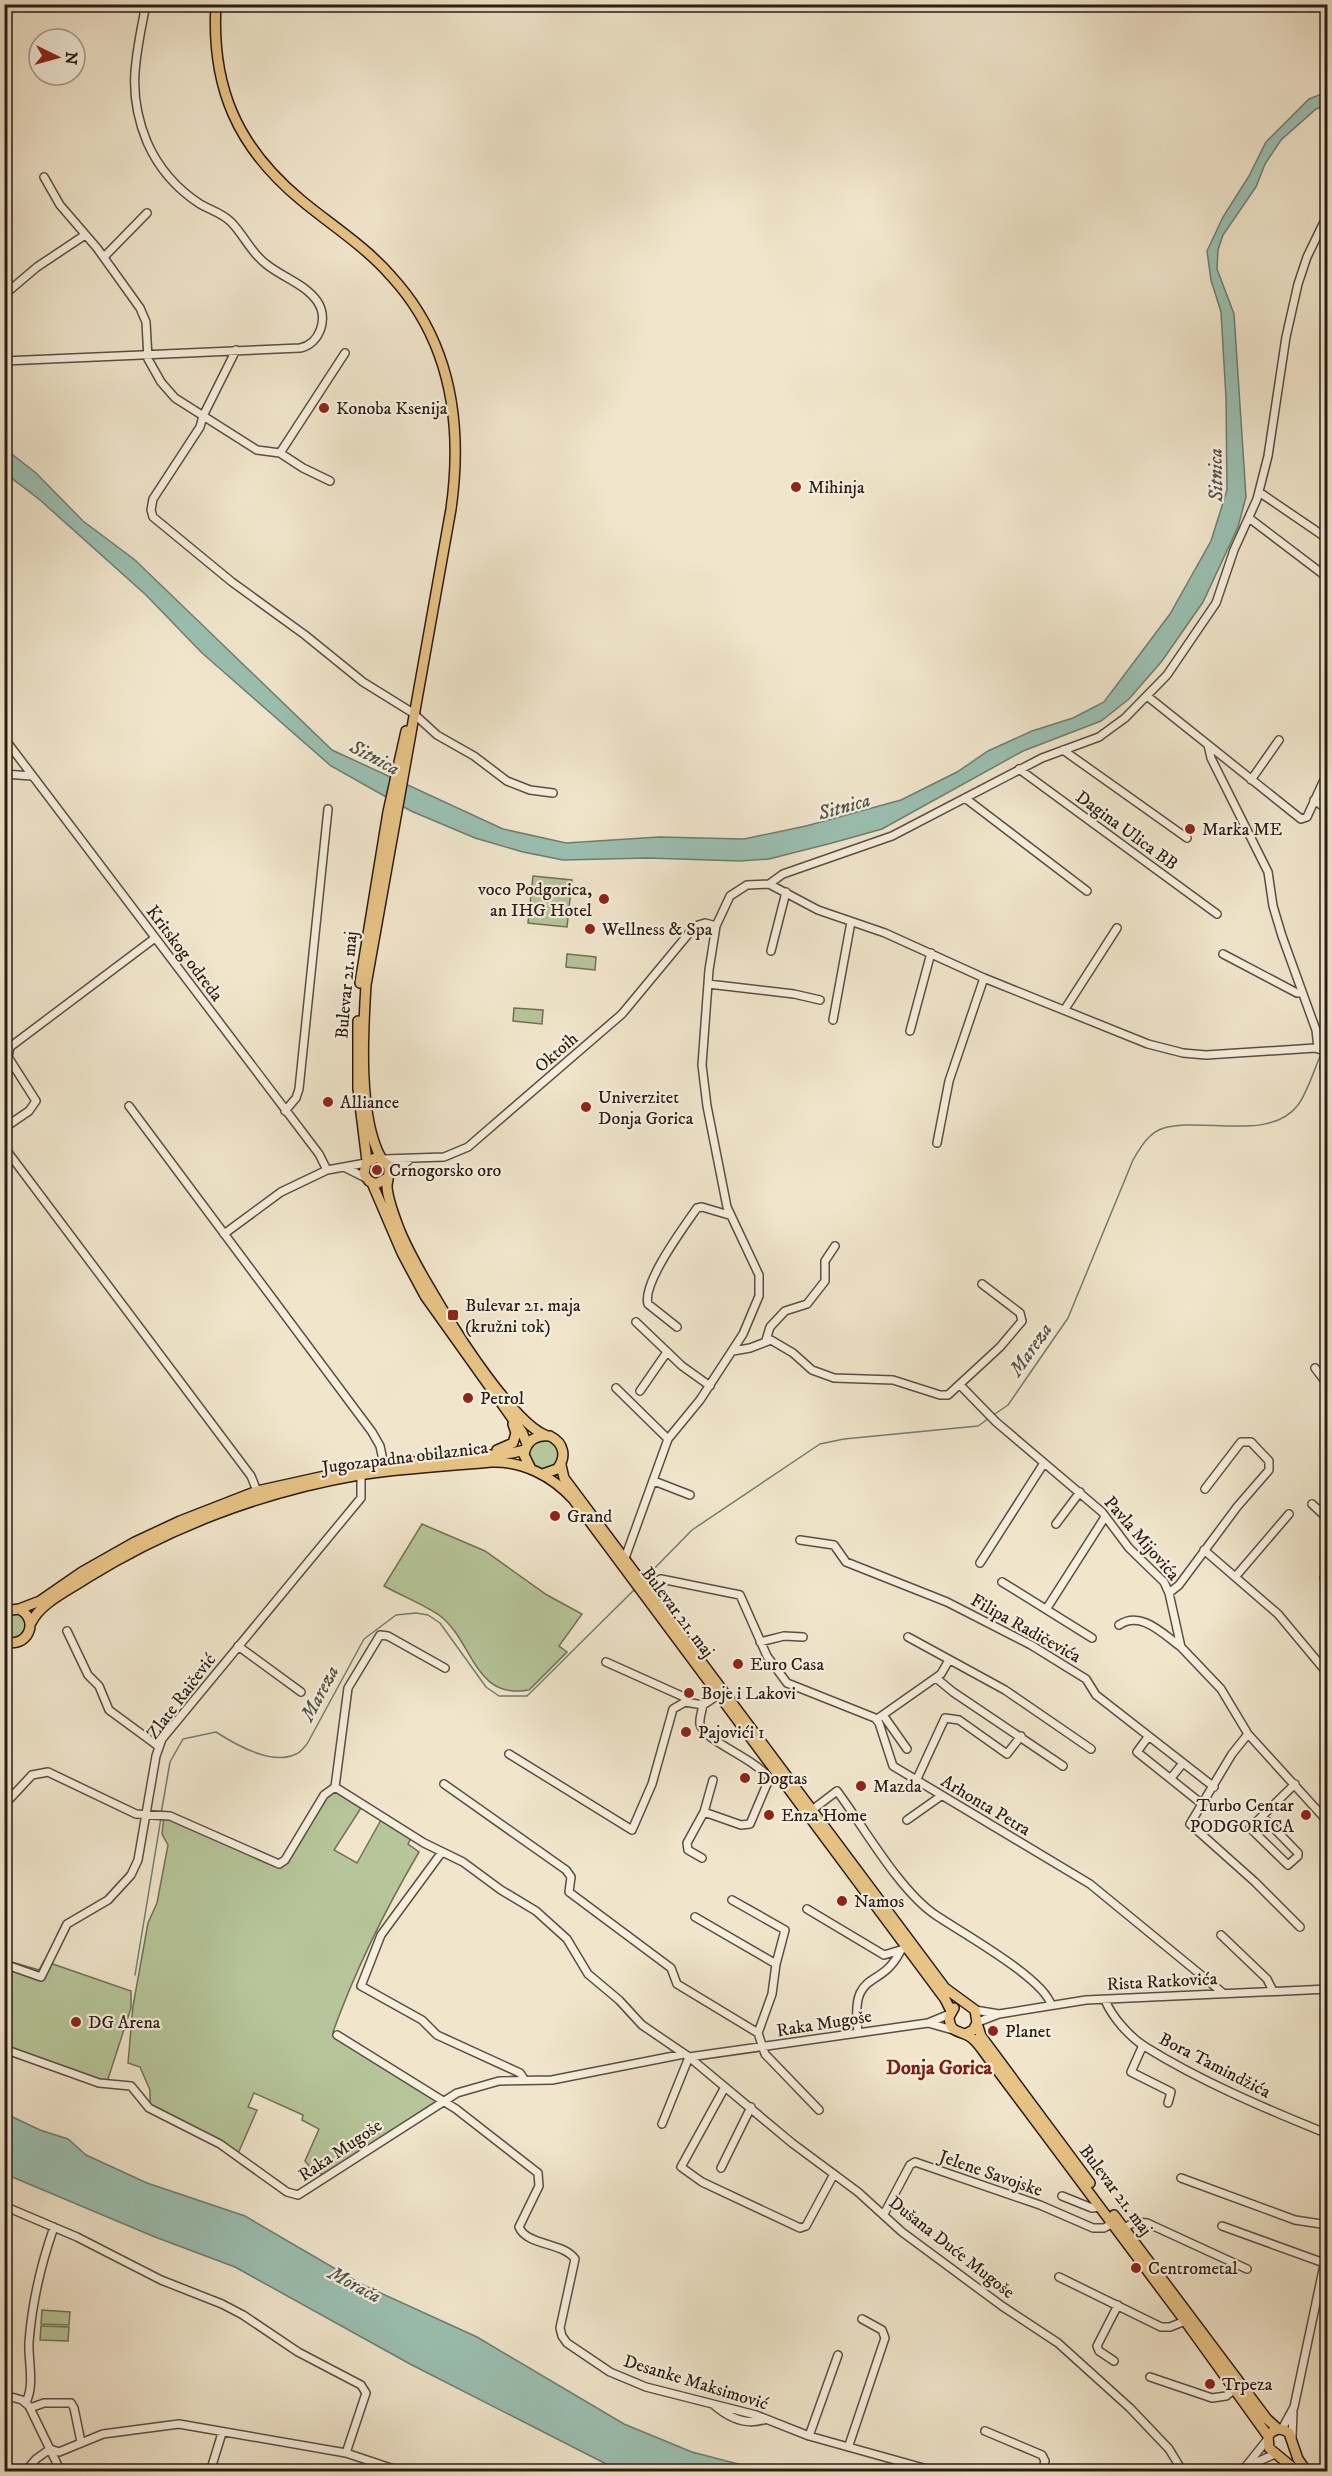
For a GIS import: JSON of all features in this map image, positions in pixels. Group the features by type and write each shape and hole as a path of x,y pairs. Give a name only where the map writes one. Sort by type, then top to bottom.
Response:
{"main road":[{"path":"216,4 215,38 219,72 226,99 242,134 258,157 281,182 391,275 427,326 447,374 456,422 456,469 447,537 392,813"},
{"name":"Bulevar 21. maj","path":"382,1159 372,1137 365,1087 364,1022 370,957 392,813"},
{"name":"Bulevar 21. maj","path":"366,1162 358,1089 358,1008 364,951 392,813"},
{"path":"382,1159 390,1168 388,1193 400,1231 435,1298 519,1417 545,1435 554,1438 561,1446 563,1457 561,1465 552,1473 536,1472 525,1461 526,1447 512,1419 425,1296 363,1170 366,1162 382,1159"},
{"path":"369,1181 381,1183 388,1177"},
{"path":"490,1456 513,1443 516,1433 512,1419"},
{"path":"526,1447 535,1437 545,1435"},
{"name":"Jugozapadna obilaznica","path":"4,1611 19,1609 40,1601 82,1572 135,1542 188,1517 257,1491 326,1474 384,1465 490,1456 526,1447"},
{"name":"Jugozapadna obilaznica","path":"7,1643 24,1640 30,1632 31,1623 40,1610 131,1552 175,1532 263,1498 361,1475 505,1462 536,1472"},
{"name":"Bulevar 21. maj","path":"561,1465 564,1478 647,1586 945,1988 964,2005 975,2010 981,2036 1267,2419 1292,2441 1307,2472"},
{"name":"Bulevar 21. maj","path":"536,1472 557,1483 573,1499 717,1695 773,1776 950,2013 949,2021 953,2030 966,2034 986,2055 1235,2388 1268,2438 1269,2448 1298,2472"},
{"path":"19,1609 27,1614 31,1623"},
{"path":"950,2013 964,2005"},
{"path":"966,2034 973,2030 977,2023"},
{"path":"1268,2438 1280,2429"},
{"path":"1277,2454 1288,2452 1292,2441"}],"street":[{"path":"4,361 307,346 320,331 322,311 316,300 265,264 231,222 187,195 159,164 140,122 133,88 134,65 146,4"},
{"path":"44,177 60,205 104,257 144,316 147,355 164,386 179,401 257,450 280,453 303,468 330,481"},
{"path":"104,257 147,213"},
{"path":"770,884 783,874 892,836 1019,769 1105,734 1147,696 1178,660 1216,603 1234,550 1259,492 1293,305 1307,257 1325,225 1328,214"},
{"path":"4,295 37,267 86,235"},
{"path":"236,350 203,416 200,427 152,502 153,517 232,582 305,635 338,664 381,694 413,712 437,735 474,756 507,781 553,793"},
{"path":"280,453 345,353"},
{"path":"200,427 216,424"},
{"path":"1259,492 1328,539"},
{"path":"1249,518 1328,578"},
{"path":"1147,696 1301,819 1307,817 1323,782"},
{"name":"Kritskog odreda","path":"4,738 321,1158 327,1170"},
{"path":"1251,780 1279,740"},
{"path":"1208,745 1211,758 1268,872 1273,906 1323,1051 1328,1082"},
{"path":"1063,750 1187,838"},
{"name":"Dagina Ulica BB","path":"1019,769 1217,914"},
{"path":"4,774 32,776"},
{"path":"966,798 1087,891"},
{"path":"1314,800 1328,810"},
{"path":"285,1111 296,1098 299,1089 328,809"},
{"path":"625,1558 668,1439 710,1386 733,1351 759,1296 761,1282 755,1263 729,1215 702,1077 708,984 716,926 726,902 735,891 747,885 770,884 809,906 885,933 984,978 1148,1044 1183,1053 1210,1055 1323,1051"},
{"path":"771,951 786,892"},
{"path":"833,1020 850,922"},
{"name":"Oktoih","path":"382,1159 449,1156 471,1145 622,1014 695,926 705,923 716,926"},
{"path":"1065,1009 1117,928"},
{"path":"4,1128 28,1111 36,1101 8,1057 10,1047 155,938"},
{"path":"910,1031 931,953"},
{"path":"1223,954 1302,993"},
{"path":"937,1143 949,1081 984,978"},
{"path":"708,984 794,994 820,1000"},
{"path":"129,1106 372,1432 380,1446 384,1465"},
{"path":"4,1148 251,1476 257,1491"},
{"path":"388,1177 410,1159"},
{"path":"224,1234 281,1192 327,1170 346,1168 366,1162"},
{"path":"346,1168 369,1181"},
{"path":"677,1327 648,1304 647,1299 653,1280 697,1208 702,1207 729,1215"},
{"path":"733,1351 753,1347 766,1340 770,1327 785,1311 807,1304 825,1281 825,1261 835,1246"},
{"path":"766,1340 786,1348 812,1370 834,1378 893,1380 944,1395 951,1394 1022,1321 1020,1314 982,1284"},
{"path":"636,1322 667,1352 710,1386"},
{"path":"743,1334 753,1347"},
{"path":"640,1391 667,1352"},
{"path":"1315,1368 1328,1385"},
{"name":"Pavla Mijovića","path":"960,1385 996,1422 1080,1492 1105,1517 1129,1548 1164,1582 1170,1593 1181,1647"},
{"path":"616,1388 668,1439"},
{"path":"1170,1593 1179,1585 1267,1472 1269,1461 1253,1444 1241,1442 1204,1489"},
{"path":"980,1563 1044,1463"},
{"name":"Zlate Raičević","path":"4,1964 41,1977 67,1924 108,1900 135,1870 158,1746 191,1701 361,1498 361,1475"},
{"path":"654,1481 690,1495"},
{"path":"1056,1524 1080,1492"},
{"path":"1312,1504 1328,1518"},
{"path":"1236,1576 1289,1514"},
{"path":"1047,1608 1105,1517"},
{"name":"Filipa Radičevića","path":"800,1540 834,1545 846,1562 895,1579 964,1610 1031,1645 1086,1679 1096,1695 1214,1787"},
{"path":"1204,1550 1278,1614 1328,1674"},
{"path":"647,1586 661,1579 736,1593 742,1598 760,1642 787,1683 880,1717 907,1749"},
{"path":"1002,1582 1092,1638"},
{"path":"1119,1624 1128,1619 1141,1620 1181,1647 1226,1696 1248,1734 1328,1822"},
{"path":"67,1631 88,1675 99,1686 109,1710 158,1746"},
{"path":"4,1805 26,1779 42,1772 136,1814 162,1814 279,1864 285,1860 324,1795 335,1787 348,1688 380,1635 388,1636 446,1668"},
{"path":"760,1642 784,1636 803,1637"},
{"path":"908,1637 1042,1714 1091,1749"},
{"path":"238,1646 302,1692"},
{"path":"880,1717 936,1678 950,1660"},
{"path":"606,1662 684,1697 687,1702"},
{"path":"936,1678 953,1692 1022,1736 1063,1766"},
{"path":"704,1812 741,1826 750,1824 773,1776 706,1736 699,1723 703,1705 717,1695"},
{"path":"509,1754 633,1830 652,1784 671,1713 677,1705 687,1702 703,1705"},
{"name":"Arhonta Petra","path":"880,1717 891,1764 1090,1884 1223,1993"},
{"path":"916,1781 945,1718 959,1720 1007,1754 1022,1736"},
{"path":"1248,1734 1232,1754 1214,1787 1191,1820 1192,1828 1256,1882 1300,1927"},
{"path":"1149,1737 1137,1752 1202,1804"},
{"path":"1171,1778 1183,1763"},
{"path":"702,1858 688,1850 687,1843 704,1812 713,1780"},
{"path":"444,1784 566,1870 571,1878 569,1892 671,1968 677,1984 758,2033"},
{"path":"1262,1816 1298,1852 1298,1856 1288,1865 1250,1828 1262,1816 1294,1784"},
{"name":"Dušana Duće Mugoše","path":"335,1787 442,1852 463,1862 501,1890 536,1911 567,1939 596,1983 619,2000 642,2025 751,2107 885,2214 902,2232 1002,2306 1058,2343 1130,2408 1169,2449 1183,2472"},
{"path":"812,1810 837,1791 894,1870 923,1905 1022,1974 1048,1995 1051,2005"},
{"path":"907,1820 941,1796"},
{"path":"442,1852 381,1935 361,1986 422,2020 437,2035 520,2073 524,2079"},
{"path":"732,1900 785,1930 776,1964 772,1994 758,2033 765,2054 819,2110"},
{"path":"807,1909 883,1954 904,1950"},
{"path":"695,1917 776,1964"},
{"path":"1221,1935 1267,1979 1273,1991"},
{"path":"858,2032 855,2004 859,1994 904,1950"},
{"name":"Rista Ratkovića","path":"977,2023 999,2014 1051,2005 1223,1993 1328,1989"},
{"name":"Bora Tamindžića","path":"1106,2000 1125,2029 1143,2045 1254,2103 1328,2134"},
{"name":"Rista Ratkovića","path":"975,2010 999,2014"},
{"name":"Raka Mugoše","path":"4,2049 99,2083 131,2086 149,2108 220,2144 283,2190 295,2195 305,2192 351,2159 441,2101 483,2085 524,2079 552,2080 686,2056 762,2048 928,2023 950,2013"},
{"name":"Raka Mugoše","path":"928,2023 953,2030"},
{"path":"337,2035 418,2083 441,2101"},
{"path":"1143,2045 1131,2072 1171,2092 1168,2103"},
{"path":"662,2124 686,2056"},
{"path":"725,2087 681,2167 702,2182 800,2228 806,2226 834,2174"},
{"name":"Desanke Maksimović","path":"441,2101 456,2109 539,2176 538,2186 519,2227 524,2234 567,2252 575,2259 560,2328 564,2340 621,2377 681,2396 766,2418 809,2436 849,2445 938,2472"},
{"path":"721,2168 751,2107"},
{"name":"Jelene Savojske","path":"885,2214 910,2165 915,2162 1040,2205 1093,2228 1104,2228 1113,2223"},
{"path":"1181,2178 1295,2220 1328,2225"},
{"path":"1062,2196 1092,2208 1100,2207"},
{"path":"4,2206 54,2227 161,2280 243,2315 289,2346 361,2385 366,2393 346,2453"},
{"path":"1124,2228 1135,2222 1148,2223 1247,2269"},
{"path":"1222,2226 1324,2263"},
{"path":"54,2227 39,2276 30,2338 28,2405 61,2472"},
{"path":"1292,2441 1294,2407 1328,2246"},
{"path":"1059,2277 1161,2327 1170,2327 1185,2320"},
{"path":"1114,2361 1099,2351 1097,2346 1118,2305"},
{"path":"849,2445 885,2338 882,2330 862,2319"},
{"path":"809,2436 838,2355"},
{"path":"1150,2377 1212,2398 1226,2396 1235,2388"},
{"path":"4,2395 28,2405 70,2403 74,2408 81,2442"},
{"path":"1280,2429 1294,2407"},
{"path":"50,2449 57,2452 103,2434 179,2424 346,2453 403,2472"},
{"path":"985,2431 1042,2455 1045,2461 1042,2472"},
{"path":"210,2472 222,2433"},
{"path":"1247,2465 1268,2438"},
{"path":"25,2472 36,2459 50,2449"},
{"path":"1234,2472 1277,2454"}],"shaded area":[{"path":"533,876 572,880 567,927 528,923"},
{"path":"567,954 596,957 595,970 566,967"},
{"path":"514,1008 543,1010 542,1024 513,1021"},
{"path":"544,1440 555,1444 559,1455 555,1466 544,1470 533,1466 529,1455 533,1444"},
{"path":"422,1524 485,1551 547,1595 582,1614 559,1646 567,1652 529,1690 510,1691 496,1686 485,1678 451,1626 439,1615 384,1586"},
{"path":"14,1614 19,1615 25,1621 25,1631 19,1637 14,1638 9,1637 3,1631 2,1626 3,1621 9,1615"},
{"path":"334,1791 361,1808 334,1850 357,1863 381,1820 411,1838 408,1844 419,1852 372,1940 333,2032 368,2052 366,2057 415,2083 438,2100 437,2103 327,2176 313,2171 305,2161 319,2129 302,2120 303,2115 254,2093 248,2107 257,2110 237,2156 150,2108 150,2090 140,2067 128,2063 133,2006 148,1923 157,1903 168,1845 162,1834 164,1816 274,1866 281,1865 326,1796"},
{"path":"5,1960 39,1970 44,1961 131,1991 131,2008 107,2082 5,2047"},
{"path":"42,2310 70,2312 69,2325 41,2324"},
{"path":"41,2326 69,2327 68,2341 40,2340"}],"water":[{"path":"1327,92 1327,105 1316,109 1281,140 1265,164 1256,187 1223,235 1218,250 1217,269 1234,314 1246,497 1238,527 1203,602 1162,661 1129,699 1101,721 1023,751 882,829 769,859 740,861 648,858 563,860 523,852 475,838 411,811 331,766 201,652 146,595 40,500 5,473 4,448 36,473 83,521 135,560 332,750 503,829 566,843 659,837 744,839 806,826 901,800 957,772 988,751 1032,731 1073,718 1104,702 1170,614 1211,541 1227,490 1226,398 1221,312 1211,280 1207,251 1223,217 1249,176 1266,142 1309,99"},
{"name":"Morača","path":"4,2113 40,2130 68,2139 86,2155 147,2183 245,2216 363,2285 477,2337 624,2424 692,2452 765,2471 624,2472 616,2469 410,2364 235,2267 155,2237 5,2174"}],"waterway":[{"name":"Mareza","path":"1324,1047 1328,1039"},
{"name":"Mareza","path":"992,1416 1008,1405 1068,1318 1133,1160 1146,1141 1159,1130 1180,1125 1254,1126 1271,1123 1286,1116 1302,1099 1321,1054"},
{"name":"Mareza","path":"645,1578 692,1530 820,1444 844,1439 978,1426 988,1419"},
{"name":"Mareza","path":"161,1814 170,1762 183,1739 216,1732 244,1748 265,1756 286,1757 297,1753 307,1744 364,1639 396,1615 416,1613 428,1615 440,1623 486,1687 499,1696 527,1696 634,1590"},
{"name":"Mareza","path":"135,1975 161,1818"}],"place":[{"name":"Konoba Ksenija","path":"324,408"},
{"name":"Mihinja","path":"796,487"},
{"name":"Marka ME","path":"1190,829"},
{"name":"voco Podgorica, an IHG Hotel","path":"604,899"},
{"name":"Wellness & Spa","path":"590,929"},
{"name":"Alliance","path":"328,1102"},
{"name":"Univerzitet Donja Gorica","path":"586,1107"},
{"name":"Crnogorsko oro","path":"377,1170"},
{"name":"Bulevar 21. maja (kružni tok)","path":"453,1315"},
{"name":"Petrol","path":"468,1398"},
{"name":"Grand","path":"555,1516"},
{"name":"Euro Casa","path":"738,1664"},
{"name":"Boje i Lakovi","path":"689,1693"},
{"name":"Pajovići 1","path":"686,1732"},
{"name":"Dogtas","path":"745,1778"},
{"name":"Mazda","path":"861,1786"},
{"name":"Enza Home","path":"769,1815"},
{"name":"Turbo Centar PODGORICA","path":"1306,1815"},
{"name":"Namos","path":"842,1901"},
{"name":"DG Arena","path":"76,2022"},
{"name":"Planet","path":"993,2031"},
{"name":"Centrometal","path":"1136,2268"},
{"name":"Trpeza","path":"1210,2384"}],"district":[{"name":"Donja Gorica","path":"939,2067"}],"water label":[{"name":"Sitnica","path":"1215,475"},
{"name":"Sitnica","path":"375,757"},
{"name":"Sitnica","path":"844,806"}]}
